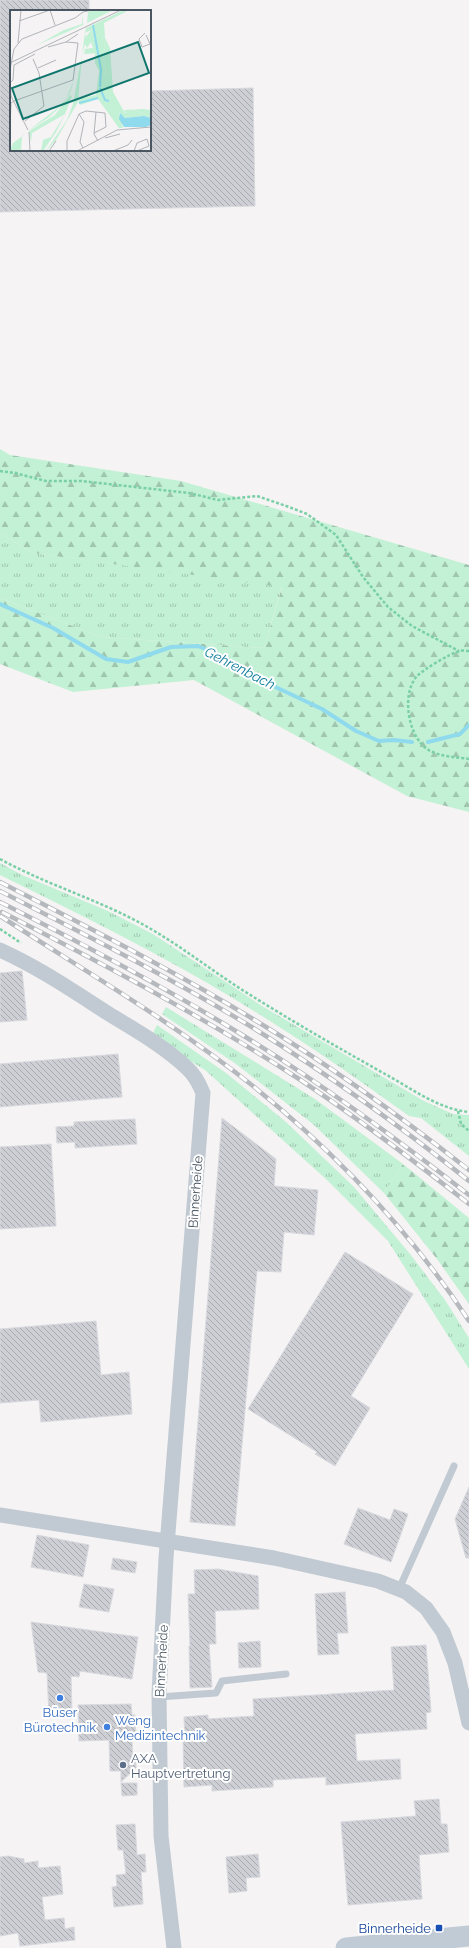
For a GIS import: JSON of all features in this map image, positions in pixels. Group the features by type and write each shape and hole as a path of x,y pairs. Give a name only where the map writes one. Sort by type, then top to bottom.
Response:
{"street":[{"name":"Binnerheide","path":"0,950 60,982 158,1045 188,1068 199,1081 203,1093 166,1558 159,1697 161,1836 174,1948"},
{"path":"0,1515 282,1560 378,1580 406,1592 426,1608 443,1632 455,1663 469,1723"},
{"path":"346,1948 469,1936"}],"lane":[{"path":"399,1589 454,1466"},
{"path":"159,1697 216,1693 222,1681 286,1674"}],"path":[{"path":"0,472 15,473 46,481 81,481 130,488 189,492 218,500 257,496 289,506 307,514 336,535 363,577 388,607 412,626 460,651"},
{"path":"469,651 460,651 436,663 418,676 411,686 408,715 413,730 427,749 449,756 469,759"},
{"path":"0,859 23,872 109,906 156,932 250,995 426,1097 458,1111 469,1112"},
{"path":"458,1111 461,1124 469,1131"}],"green space":[{"path":"0,449 10,455 181,481 469,565 469,812 407,796 194,680 73,692 0,664 0,598 101,637 264,648 282,587 33,553 0,533"},
{"path":"0,533 33,553 282,586 264,648 101,637 0,598"},
{"path":"0,863 22,875 108,911 153,934 262,1006 424,1101 453,1114 469,1115 469,1156 421,1118 409,1116 359,1080 257,1013 179,967 129,940 0,875"},
{"path":"166,1007 315,1099 403,1164 384,1193 314,1125 236,1064 162,1014"},
{"path":"157,1025 226,1073 286,1122 354,1187 410,1254 445,1300 469,1338 469,1369 388,1241 327,1180 205,1070 151,1037"},
{"path":"403,1164 469,1218 469,1304 437,1259 384,1193"}],"building":[{"path":"0,0 89,0 89,10 10,10 10,151 151,151 151,91 253,88 255,206 0,212"},
{"path":"22,971 27,1020 0,1022 0,973"},
{"path":"118,1054 122,1097 0,1107 0,1064"},
{"path":"222,1118 276,1159 274,1186 318,1190 314,1235 284,1232 281,1272 257,1271 235,1526 190,1522"},
{"path":"135,1119 137,1144 75,1148 75,1142 57,1143 56,1127 74,1126 74,1122"},
{"path":"51,1144 56,1226 0,1229 0,1147"},
{"path":"345,1252 413,1294 351,1396 370,1408 335,1466 315,1454 317,1452 248,1409"},
{"path":"96,1321 101,1375 129,1372 132,1414 41,1422 39,1400 0,1403 0,1329"},
{"path":"469,1487 469,1558 466,1558 455,1519"},
{"path":"358,1508 390,1520 394,1509 408,1514 391,1562 344,1544"},
{"path":"37,1535 89,1545 83,1577 31,1567"},
{"path":"113,1558 137,1562 135,1573 111,1569"},
{"path":"218,1569 258,1576 259,1609 215,1611 216,1644 209,1644 212,1687 190,1688 188,1594 195,1594 194,1570"},
{"path":"84,1584 114,1589 109,1612 79,1607"},
{"path":"345,1592 348,1633 337,1633 339,1654 318,1655 315,1594"},
{"path":"31,1622 138,1637 132,1679 80,1671 79,1677 71,1676 72,1713 49,1714 47,1673 38,1672"},
{"path":"260,1641 261,1667 239,1668 238,1643"},
{"path":"426,1645 431,1712 426,1713 427,1729 355,1734 357,1761 400,1759 401,1779 326,1785 326,1777 273,1780 273,1787 212,1791 212,1785 184,1787 184,1717 208,1715 208,1719 254,1716 253,1699 394,1690 391,1647"},
{"name":"Weng Medizintechnik","path":"131,1704 132,1715 135,1715 136,1739 132,1740 133,1759 136,1761 136,1768 121,1782 121,1771 110,1771 109,1740 79,1741 78,1705"},
{"path":"121,1783 137,1783 137,1795 122,1796"},
{"path":"439,1799 441,1824 447,1824 449,1852 419,1855 422,1899 348,1905 341,1822 416,1816 414,1801"},
{"path":"135,1824 137,1855 145,1854 146,1872 141,1872 143,1904 114,1907 112,1887 117,1886 116,1875 126,1874 123,1850 118,1850 116,1825"},
{"path":"258,1854 260,1877 246,1878 247,1891 229,1893 226,1857"},
{"path":"8,1856 24,1859 24,1863 38,1861 38,1868 60,1866 63,1894 42,1897 45,1920 64,1918 65,1929 74,1927 75,1940 20,1946 18,1933 0,1936 0,1857"}],"waterway":[{"name":"Gehrenbach","path":"0,604 53,628 106,659 128,662 171,647 198,646 224,657 265,682 322,709 356,731 379,741 394,740 412,742"},
{"name":"Gehrenbach","path":"428,742 460,734 469,725"}],"railway":[{"path":"0,882 159,965 281,1036 363,1091 469,1170"},
{"path":"0,891 157,973 250,1026 362,1100 469,1181"},
{"path":"0,902 124,966 184,1000 273,1054 358,1112 469,1195"},
{"path":"2,912 153,992 263,1056 364,1124 469,1204"},
{"path":"0,916 161,1019 223,1063 284,1112 343,1166 397,1225 422,1256 469,1321"}],"place":[{"name":"Büser Bürotechnik","path":"60,1698"},
{"name":"Weng Medizintechnik","path":"107,1727"},
{"name":"AXA Hauptvertretung","path":"123,1765"},
{"name":"Binnerheide","path":"439,1928"}]}
